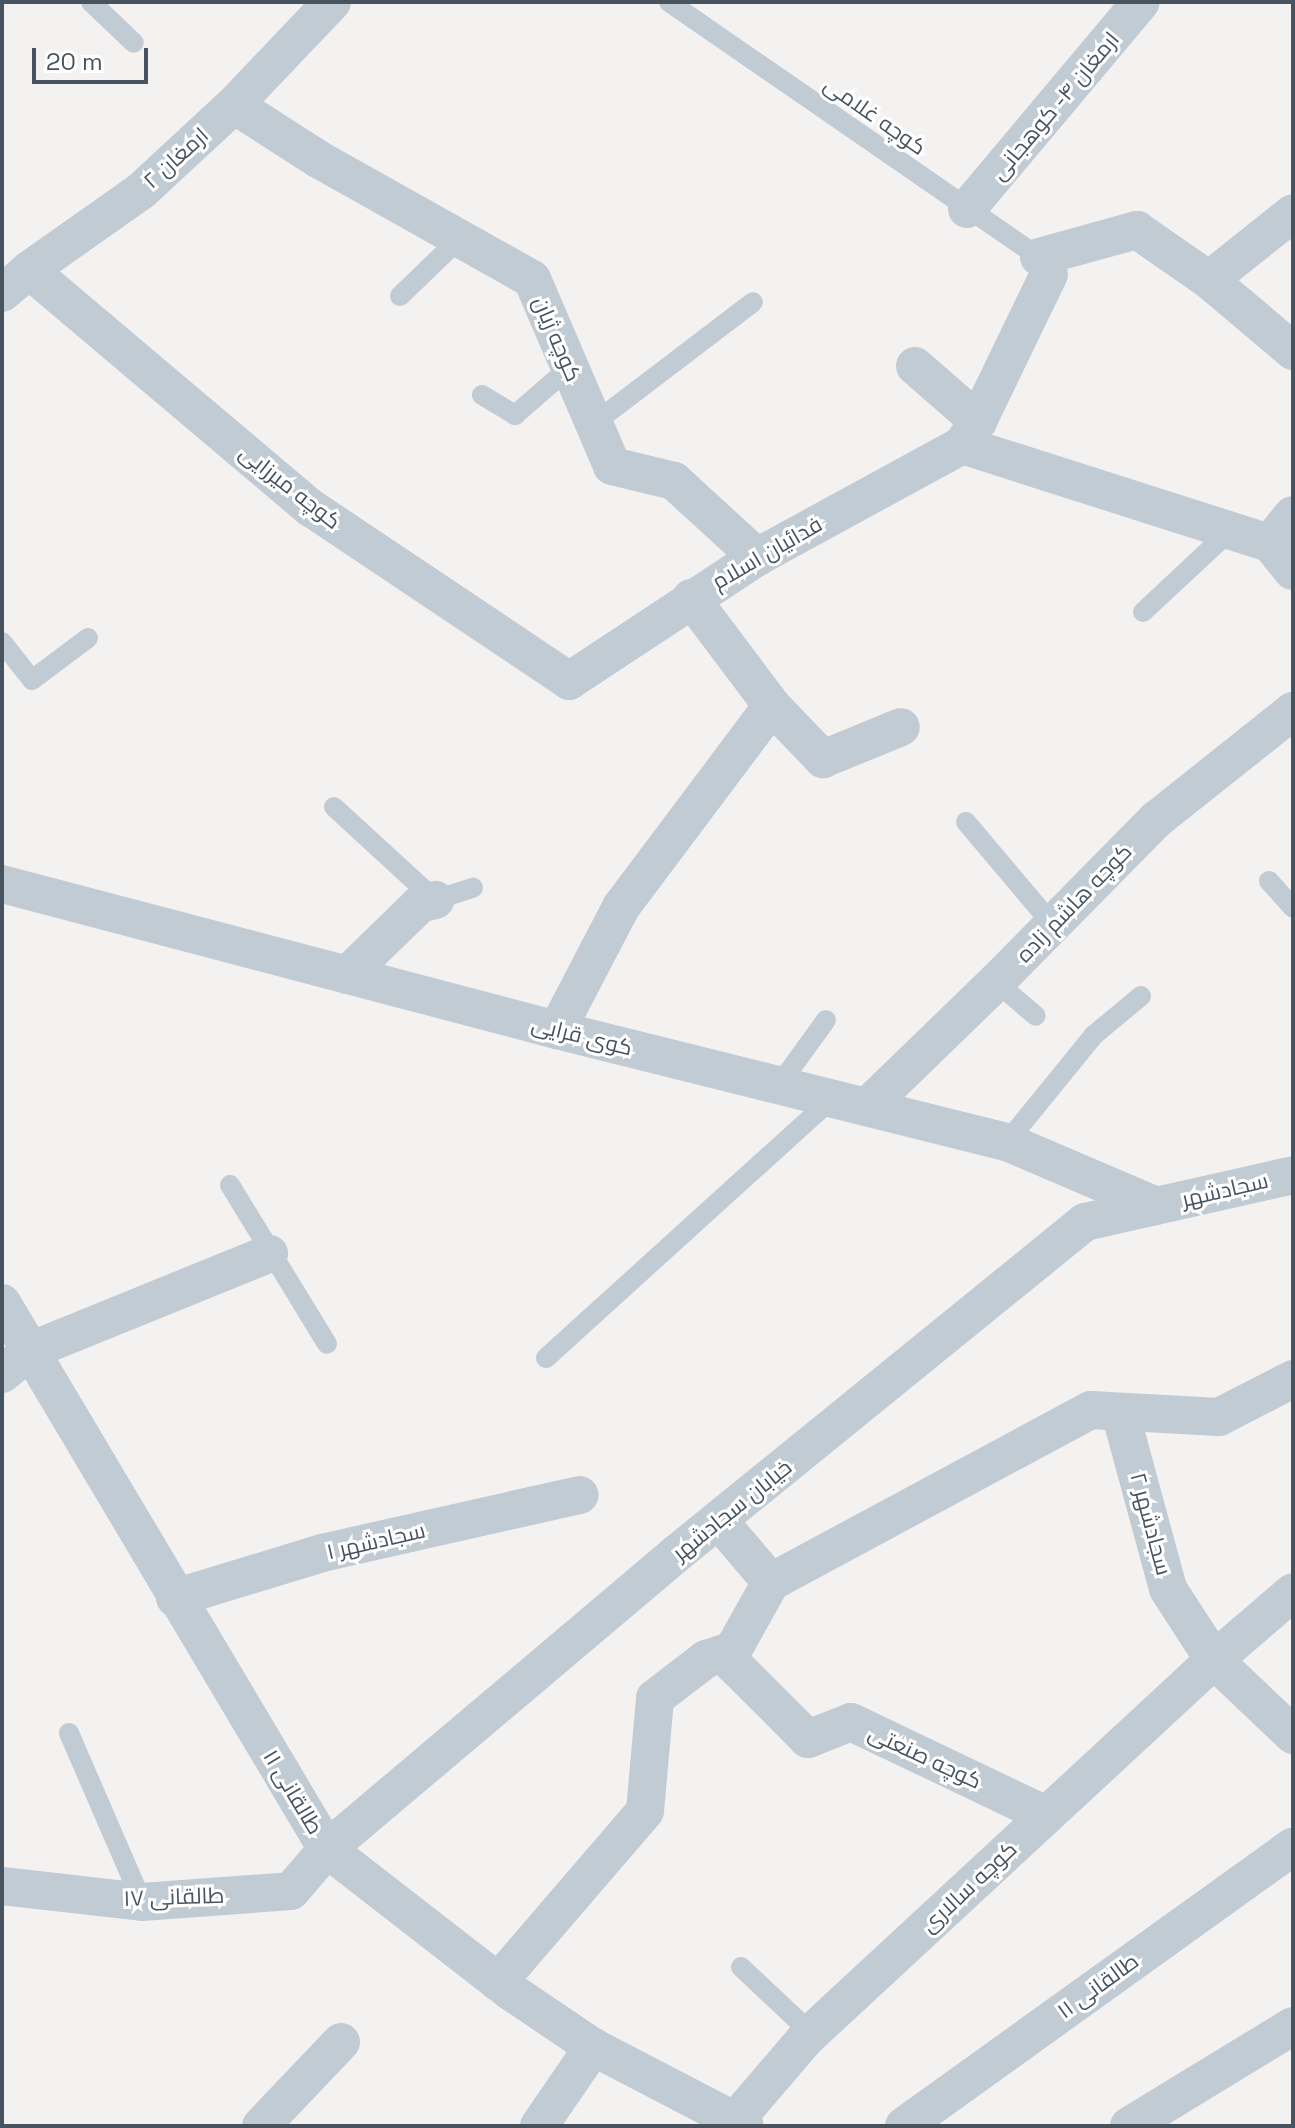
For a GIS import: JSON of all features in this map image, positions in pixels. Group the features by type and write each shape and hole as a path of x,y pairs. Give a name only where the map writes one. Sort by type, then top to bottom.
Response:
{"street":[{"name":"ارمغان ۲","path":"16,282 141,191 234,105 332,2"},
{"name":"ارمغان ۴- کوهجانی","path":"967,209 1141,2"},
{"name":"کوچه ژیان","path":"234,105 458,240 532,279 612,466 674,481 757,557"},
{"path":"1209,280 1293,213"},
{"path":"970,433 1044,266 1137,230 1209,280 1293,351"},
{"name":"کوچه میرزایی","path":"16,282 311,508 569,681"},
{"path":"915,366 970,433 1231,530 1285,543"},
{"name":"فدائیان اسلام","path":"569,681 757,557 970,433"},
{"path":"691,598 772,706 823,759 901,727"},
{"path":"557,1030 621,907 772,706"},
{"name":"کوچه هاشم زاده","path":"850,1102 996,982 1157,819 1293,711"},
{"name":"کوی قرایی","path":"2,884 557,1030 1007,1142 1156,1206"},
{"path":"347,975 420,904 435,900"},
{"name":"سجادشهر","path":"1156,1206 1293,1175"},
{"name":"خیابان سجادشهر","path":"327,1849 719,1521 1085,1222 1156,1206"},
{"path":"2,1374 32,1350 269,1254"},
{"name":"طالقانی ۱۱","path":"2,1303 327,1849 498,1982 593,2047 736,2125"},
{"path":"498,1982 645,1811 655,1698 706,1659 733,1650 771,1582 1091,1410 1219,1417 1293,1379"},
{"name":"سجادشهر ۲","path":"1120,1412 1168,1589 1214,1660 1293,1735"},
{"name":"سجادشهر ۱","path":"175,1598 322,1553 580,1495"},
{"path":"719,1521 771,1582"},
{"name":"کوچه سالاری","path":"736,2125 811,2033 1214,1660 1293,1592"},
{"name":"کوچه صنعتی","path":"733,1650 733,1664 808,1739 851,1722 1046,1815"},
{"name":"طالقانی ۱۱","path":"904,2126 1293,1846"},
{"name":"طالقانی ۱۷","path":"2,1886 142,1902 291,1891 327,1849"},
{"path":"1129,2126 1293,2026"},
{"path":"261,2126 341,2042"},
{"path":"539,2126 593,2047"}],"lane":[{"path":"91,2 134,43"},
{"name":"کوچه غلامی","path":"669,2 1044,266"},
{"path":"400,296 458,240"},
{"path":"593,424 753,302"},
{"path":"482,395 515,415 568,369"},
{"path":"1143,612 1231,530"},
{"path":"2,642 32,680 88,638"},
{"path":"334,807 435,900 473,888"},
{"path":"966,822 1053,925"},
{"path":"1269,881 1293,908"},
{"path":"996,982 1036,1016"},
{"path":"1007,1142 1094,1035 1141,996"},
{"path":"779,1085 826,1020"},
{"path":"546,1358 850,1102"},
{"path":"230,1185 269,1254 327,1344"},
{"path":"69,1733 142,1902"},
{"path":"741,1967 811,2033"}]}
